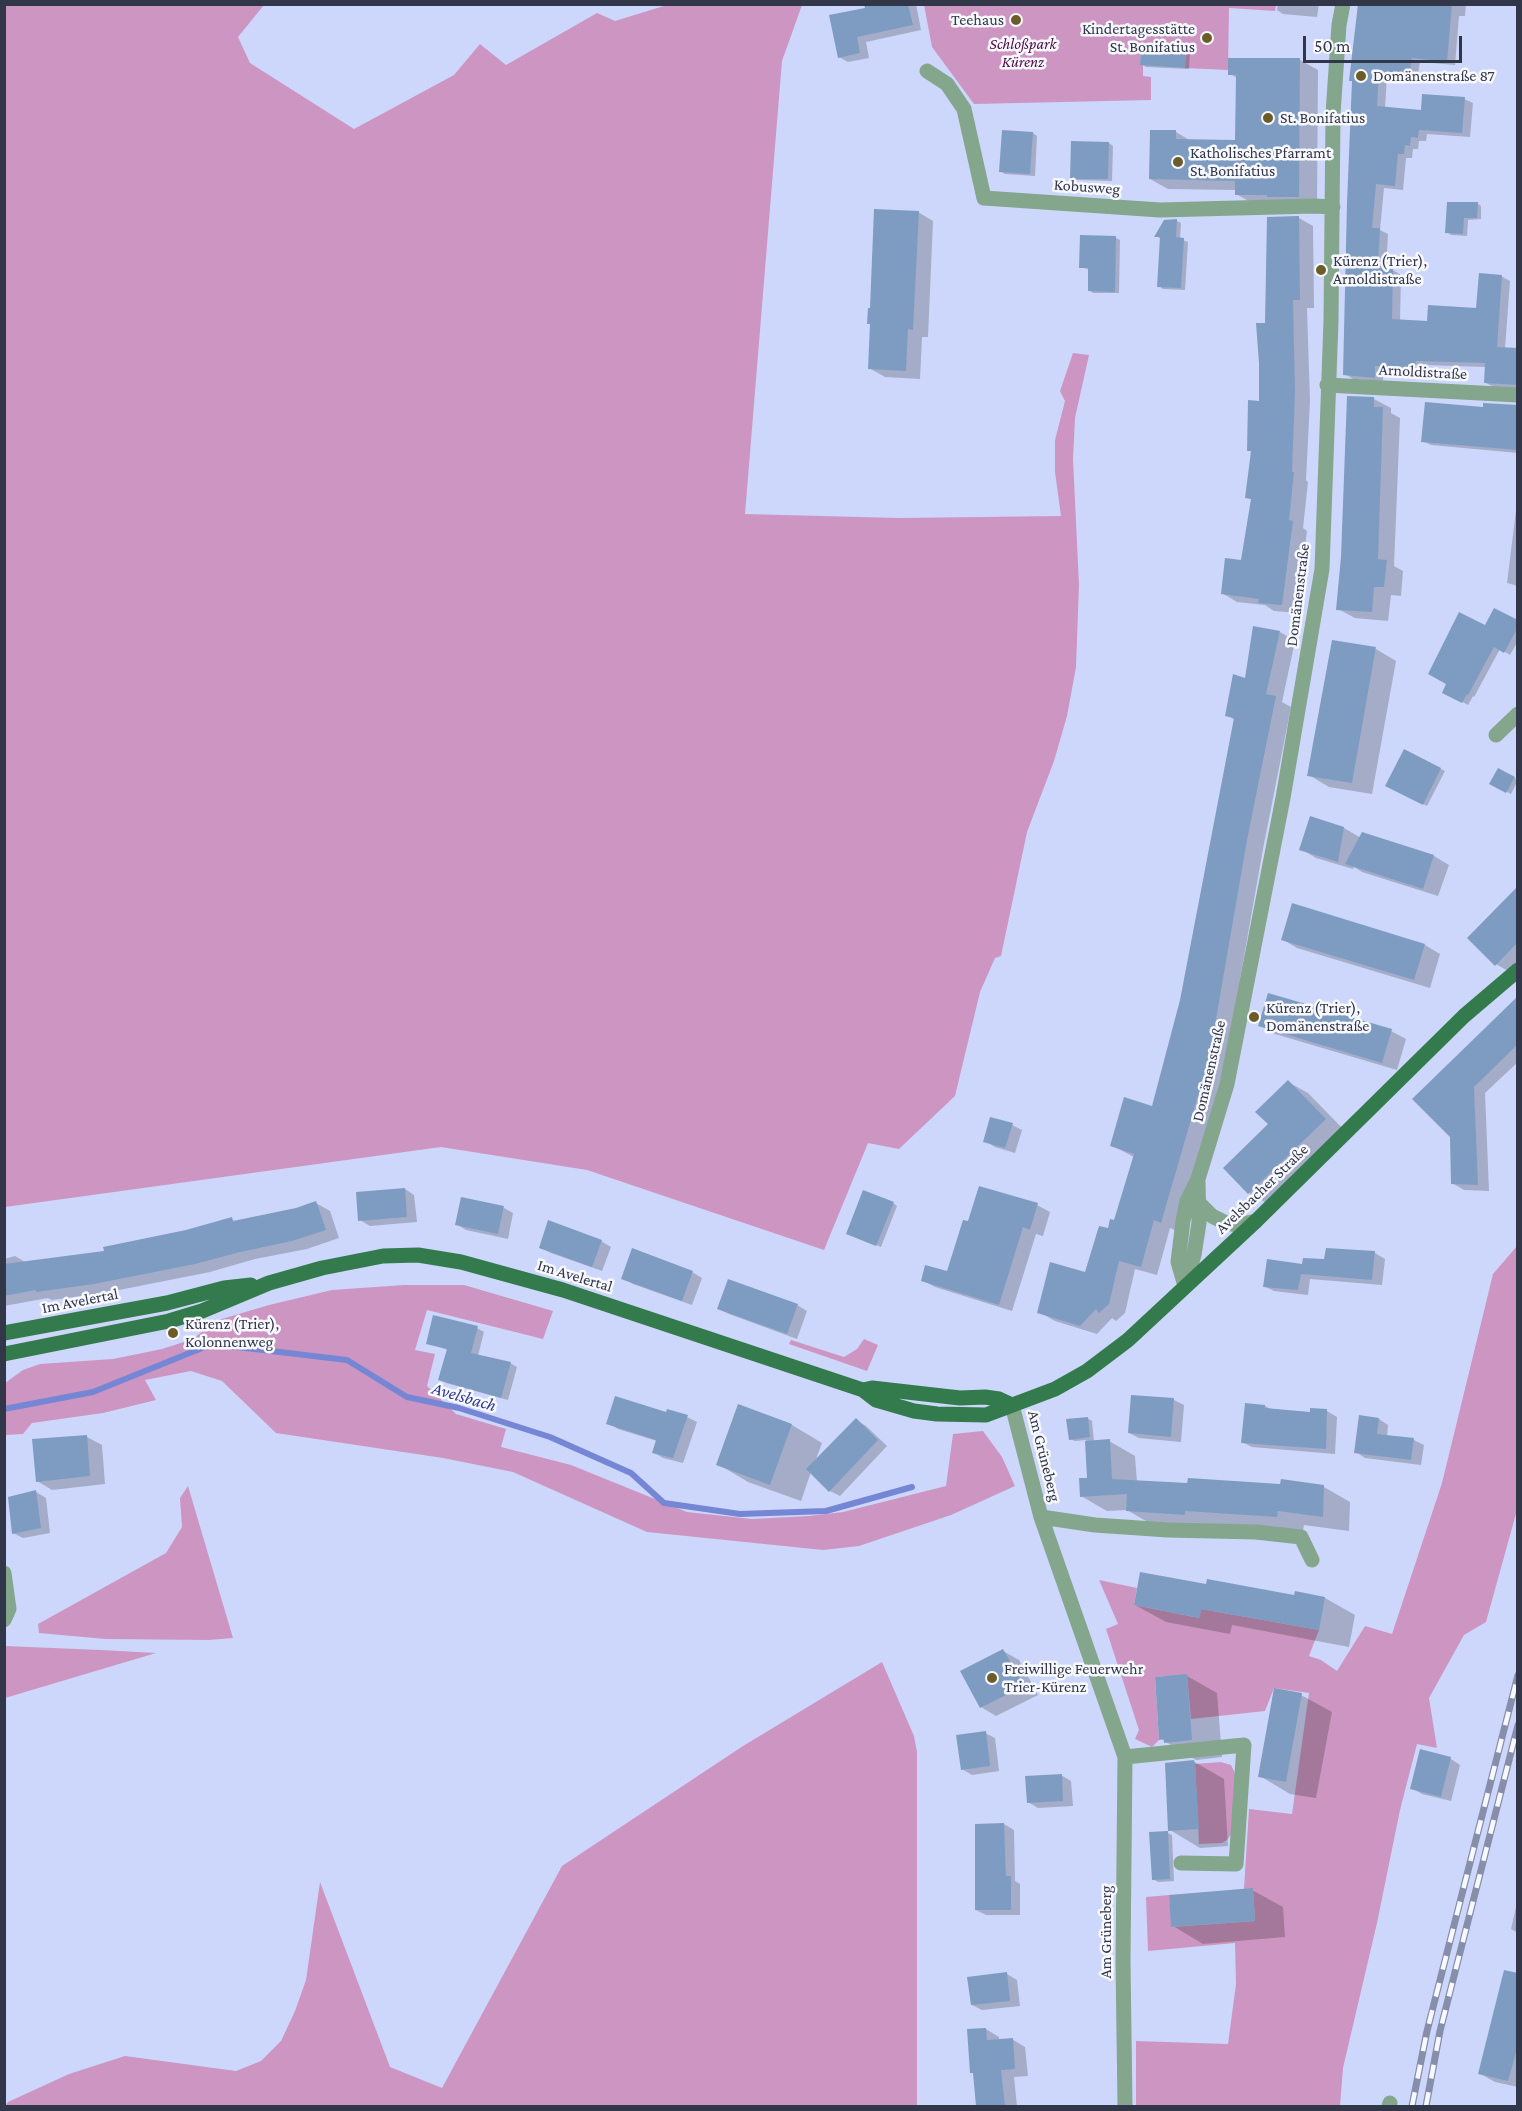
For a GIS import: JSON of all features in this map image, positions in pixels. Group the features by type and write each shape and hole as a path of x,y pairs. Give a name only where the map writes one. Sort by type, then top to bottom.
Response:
{"main road":[{"name":"Avelsbacher Straße","path":"1012,1405 1042,1395 1087,1371 1149,1321 1256,1221 1464,1016 1518,970"},
{"name":"Im Avelertal","path":"4,1354 169,1321 202,1311 269,1283 322,1268 383,1256 418,1255 461,1262 563,1290 863,1390 872,1388 960,1398 985,1397 999,1399 1012,1405"},
{"name":"Im Avelertal","path":"4,1333 167,1303 224,1288 269,1283"}],"street":[{"name":"Domänenstraße","path":"1185,1286 1178,1262 1181,1231 1187,1201 1198,1179 1227,1084 1281,809 1322,569 1331,321 1333,114 1339,25 1343,4"},
{"name":"Kobusweg","path":"927,71 947,84 964,109 984,198 1160,210 1333,207"},
{"name":"Arnoldistraße","path":"1327,385 1518,395"},
{"path":"1496,735 1518,714"},
{"name":"Domänenstraße","path":"1185,1286 1194,1255 1199,1223 1198,1179"},
{"path":"1199,1203 1216,1219 1226,1223 1238,1225 1256,1221"},
{"name":"Am Grüneberg","path":"1012,1405 1041,1517 1125,1757 1123,1961 1125,2106"},
{"name":"Am Grüneberg","path":"1041,1517 1095,1525 1168,1530 1233,1530 1301,1537 1312,1560"},
{"path":"4,1573 9,1609 4,1620"},
{"path":"1125,1757 1244,1745 1236,1864 1181,1863"}],"green space":[{"path":"4,5 264,5 238,37 250,63 354,129 454,75 480,44 506,65 597,13 615,21 667,5 802,5 782,61 745,514 899,518 1061,516 1055,472 1055,440 1065,401 1060,391 1073,353 1089,355 1075,418 1073,459 1079,585 1076,667 1067,716 1054,761 1027,832 1001,956 995,958 980,992 955,1096 899,1149 868,1143 824,1250 587,1170 441,1147 5,1207"},
{"name":"Schloßpark Kürenz","path":"924,5 1276,5 1275,11 1229,8 1228,70 1185,68 1186,45 1141,43 1140,65 1143,65 1143,76 1151,77 1151,100 974,104 932,47"},
{"path":"1517,1246 1517,1510 1486,1622 1464,1635 1429,1698 1437,1748 1417,1744 1400,1810 1377,1923 1343,2068 1340,2106 1136,2106 1136,2041 1228,2044 1236,1984 1235,1943 1148,1951 1146,1897 1169,1895 1172,1927 1255,1921 1253,1889 1244,1889 1249,1809 1292,1814 1309,1693 1274,1688 1265,1711 1191,1719 1187,1675 1155,1677 1159,1740 1152,1747 1135,1739 1139,1730 1106,1629 1118,1624 1099,1580 1137,1588 1134,1605 1199,1618 1201,1609 1319,1630 1309,1656 1321,1660 1337,1671 1365,1626 1392,1634 1442,1483 1493,1274"},
{"path":"404,1285 464,1285 553,1311 543,1339 427,1310 415,1350 435,1354 427,1386 456,1414 506,1429 501,1447 571,1465 687,1512 752,1519 809,1516 843,1512 946,1486 953,1434 983,1431 1002,1457 1015,1486 951,1515 859,1546 823,1550 647,1532 513,1472 443,1458 276,1433 222,1381 191,1371 145,1380 156,1400 103,1413 32,1423 23,1434 5,1435 5,1383 23,1370 40,1364 113,1359 162,1349 193,1339 215,1321 332,1290"},
{"path":"864,1339 878,1345 867,1371 789,1344 791,1340 844,1357 857,1349"},
{"path":"188,1486 233,1638 209,1640 105,1639 39,1633 38,1624 166,1553 182,1527 180,1498"},
{"path":"5,1646 101,1650 156,1653 5,1698"},
{"path":"882,1662 914,1736 917,1752 917,2106 5,2106 8,2102 69,2074 125,2056 236,2071 261,2061 281,2041 306,1980 320,1882 390,2067 442,2088 562,1866 743,1746"},
{"path":"1221,1762 1231,1765 1237,1777 1234,1830 1222,1843 1199,1844 1195,1764"}],"building":[{"path":"864,4 908,4 913,25 857,37 860,53 838,58 829,15 865,8"},
{"path":"1358,4 1452,4 1447,62 1412,58 1409,75 1379,73 1377,106 1421,110 1422,94 1465,97 1462,133 1419,130 1418,138 1411,137 1410,146 1405,145 1404,154 1398,154 1395,186 1376,184 1372,228 1380,228 1378,268 1393,269 1392,319 1427,321 1428,305 1476,308 1479,273 1502,275 1497,347 1518,348 1518,385 1484,383 1485,363 1416,361 1415,368 1375,366 1375,378 1343,375 1352,81 1349,81"},
{"path":"1141,43 1186,45 1185,68 1140,65"},
{"name":"St. Bonifatius","path":"1228,58 1300,58 1299,197 1235,195 1235,181 1149,179 1150,130 1176,130 1176,139 1235,140 1236,75 1228,75"},
{"path":"1002,130 1033,132 1030,174 999,172"},
{"path":"1071,141 1109,142 1108,179 1070,179"},
{"path":"1447,202 1478,202 1477,218 1464,218 1463,234 1445,233"},
{"path":"874,209 919,211 913,330 908,329 906,371 868,369 870,324 867,324 868,308 870,308"},
{"path":"1299,216 1300,300 1293,300 1295,392 1292,472 1294,472 1289,520 1293,521 1282,605 1258,603 1259,599 1221,594 1225,558 1241,560 1251,499 1245,498 1251,451 1247,451 1248,400 1259,401 1256,323 1265,323 1267,217"},
{"path":"1177,219 1176,237 1184,238 1181,288 1157,287 1160,237 1154,237 1164,220"},
{"path":"1080,235 1116,236 1115,292 1088,291 1088,268 1079,268"},
{"path":"1347,396 1374,397 1374,407 1383,407 1378,559 1387,560 1384,587 1374,587 1372,612 1336,610 1341,557"},
{"path":"1425,402 1483,407 1483,403 1518,405 1518,450 1421,442"},
{"path":"1494,608 1518,620 1518,627 1504,653 1494,647 1462,703 1442,693 1446,684 1428,674 1459,612 1485,625"},
{"path":"1253,626 1280,631 1266,694 1276,696 1247,840 1210,1054 1161,1223 1154,1220 1141,1267 1119,1261 1109,1304 1099,1313 1096,1309 1080,1326 1037,1313 1050,1262 1085,1272 1099,1226 1108,1228 1110,1219 1114,1220 1134,1154 1110,1146 1124,1097 1152,1106 1180,1000 1234,718 1225,716 1233,674 1245,678"},
{"path":"1332,640 1376,647 1352,783 1307,776"},
{"path":"1404,749 1441,768 1423,805 1385,786"},
{"path":"1498,768 1515,777 1506,793 1489,784"},
{"path":"1310,816 1344,827 1338,862 1299,850"},
{"path":"1362,832 1434,855 1423,889 1345,864"},
{"path":"1518,886 1518,942 1495,966 1467,938"},
{"path":"1292,903 1425,944 1414,980 1281,940"},
{"path":"1268,993 1392,1029 1382,1063 1258,1026"},
{"path":"1518,996 1518,1044 1474,1087 1478,1185 1451,1184 1450,1137 1412,1099"},
{"path":"1288,1080 1326,1119 1248,1194 1223,1168 1268,1124 1255,1112"},
{"path":"990,1117 1013,1123 1005,1148 983,1142"},
{"path":"979,1186 1038,1203 1030,1230 1023,1227 999,1305 921,1281 925,1265 947,1271 963,1220 968,1221"},
{"path":"405,1188 407,1217 358,1221 356,1192"},
{"path":"863,1190 894,1202 876,1246 846,1234"},
{"path":"461,1197 504,1206 498,1234 455,1225"},
{"path":"316,1201 326,1230 292,1241 195,1264 94,1284 4,1296 4,1264 104,1251 103,1247 186,1230 232,1217 233,1221 296,1208"},
{"path":"548,1220 602,1240 592,1267 539,1248"},
{"path":"632,1248 693,1271 682,1301 621,1279"},
{"path":"1326,1248 1375,1251 1372,1280 1301,1274 1298,1290 1263,1287 1267,1259 1302,1264 1303,1258 1324,1259"},
{"path":"728,1279 798,1304 787,1334 717,1309"},
{"path":"433,1315 478,1326 471,1353 511,1362 501,1398 438,1380 447,1349 426,1344"},
{"path":"1131,1395 1174,1398 1171,1437 1128,1433"},
{"path":"615,1396 666,1412 667,1409 688,1415 673,1458 652,1453 656,1440 606,1424"},
{"path":"1245,1403 1265,1405 1265,1408 1310,1412 1310,1408 1327,1409 1326,1449 1241,1443"},
{"path":"738,1404 792,1424 770,1485 716,1465"},
{"path":"1359,1415 1379,1418 1377,1434 1414,1438 1411,1460 1354,1453"},
{"path":"1088,1417 1090,1437 1069,1440 1066,1419"},
{"path":"856,1418 878,1440 829,1492 806,1469"},
{"path":"87,1435 90,1476 36,1482 32,1439"},
{"path":"1110,1439 1112,1479 1187,1483 1188,1478 1280,1484 1281,1479 1324,1485 1323,1517 1278,1511 1277,1517 1185,1511 1185,1515 1126,1511 1127,1494 1080,1497 1079,1478 1087,1478 1085,1441"},
{"path":"36,1490 41,1528 12,1534 8,1497"},
{"path":"1140,1572 1206,1584 1207,1579 1294,1595 1295,1591 1325,1597 1319,1630 1201,1609 1200,1618 1134,1605"},
{"name":"Freiwillige Feuerwehr Trier-Kürenz","path":"1003,1649 1024,1686 980,1708 960,1671"},
{"path":"1187,1674 1192,1740 1164,1743 1164,1739 1159,1740 1155,1677"},
{"path":"1274,1688 1302,1693 1286,1782 1258,1777"},
{"path":"986,1731 990,1766 961,1770 956,1735"},
{"path":"1420,1749 1451,1757 1441,1797 1410,1789"},
{"path":"1194,1760 1199,1829 1168,1831 1165,1763"},
{"path":"1062,1774 1063,1801 1027,1803 1025,1776"},
{"path":"1004,1823 1006,1876 1011,1876 1011,1910 975,1910 975,1824"},
{"path":"1168,1831 1170,1879 1152,1880 1149,1832"},
{"path":"1253,1888 1255,1921 1171,1927 1169,1895"},
{"path":"1504,1970 1518,1973 1518,2045 1508,2081 1478,2074"},
{"path":"1007,1972 1010,2001 971,2005 967,1977"},
{"path":"986,2028 987,2040 1013,2038 1015,2069 1001,2070 1005,2106 976,2106 973,2073 970,2073 967,2029"}],"waterway":[{"name":"Avelsbach","path":"4,1409 93,1392 212,1344 347,1360 407,1397 459,1408 550,1437 631,1473 664,1503 740,1514 826,1511 912,1487"}],"railway":[{"path":"1412,2106 1427,2031 1518,1675"},
{"path":"1426,2106 1440,2031 1518,1725"}],"place":[{"name":"Teehaus","path":"1016,20"},
{"name":"Kindertagesstätte St. Bonifatius","path":"1207,38"},
{"name":"Domänenstraße 87","path":"1361,76"},
{"name":"St. Bonifatius","path":"1268,118"},
{"name":"Katholisches Pfarramt St. Bonifatius","path":"1178,162"},
{"name":"Kürenz (Trier), Arnoldistraße","path":"1321,270"},
{"name":"Kürenz (Trier), Domänenstraße","path":"1254,1017"},
{"name":"Kürenz (Trier), Kolonnenweg","path":"173,1333"},
{"name":"Freiwillige Feuerwehr Trier-Kürenz","path":"992,1678"}]}
